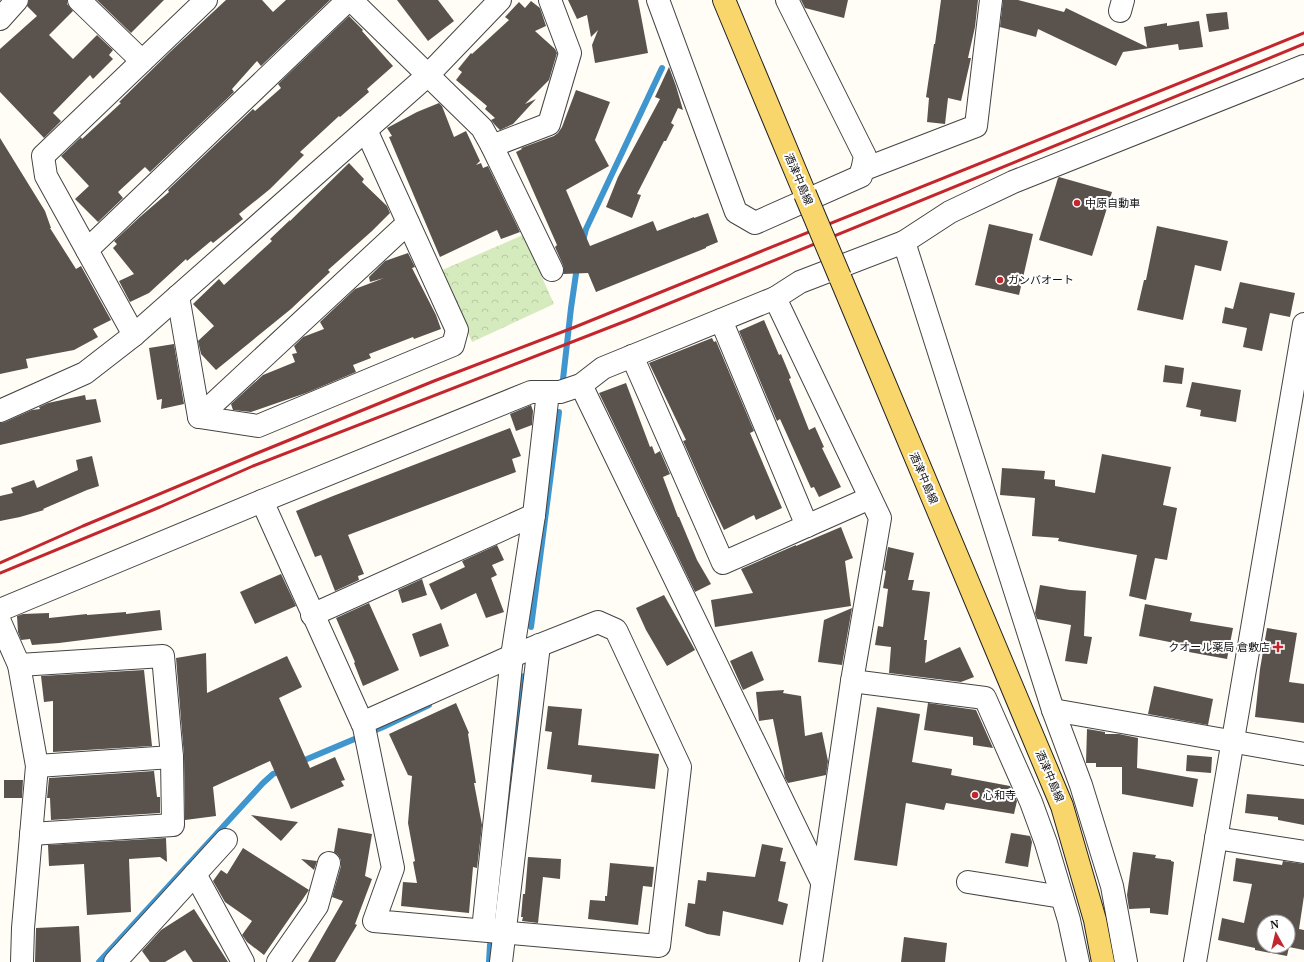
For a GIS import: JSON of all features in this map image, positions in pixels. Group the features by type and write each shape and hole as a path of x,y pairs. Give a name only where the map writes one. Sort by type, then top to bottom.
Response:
{"main road":[{"name":"酒津中島線","path":"724,0 1062,806 1095,920 1103,962"}],"street":[{"path":"78,0 142,61"},
{"path":"134,335 46,176 43,156 206,0"},
{"path":"87,250 348,0"},
{"path":"351,0 482,128 552,270"},
{"path":"492,146 550,124 570,53 550,0"},
{"path":"658,0 736,212 755,223 861,176 866,156 787,0"},
{"path":"862,170 976,126 991,0"},
{"path":"0,411 85,373 134,335 428,75 489,4"},
{"path":"0,610 262,501 531,392 560,392 581,385 603,368 775,298 800,282 904,242 950,212 1013,182 1304,66"},
{"path":"199,418 258,426 453,345 457,330 366,130"},
{"path":"199,418 408,223"},
{"path":"904,242 1053,710 1081,785 1112,886 1126,962"},
{"path":"178,296 199,418"},
{"path":"775,298 880,518 852,681 811,962"},
{"path":"721,320 807,526"},
{"path":"1195,962 1304,324"},
{"path":"632,356 723,563 870,498"},
{"path":"581,385 822,882"},
{"path":"483,930 512,656 534,516 548,392"},
{"path":"262,501 364,731 393,868 374,921 658,946 680,768 616,630 598,622 512,656 364,731"},
{"path":"312,614 534,516"},
{"path":"0,622 19,665 38,766 23,928 22,962"},
{"path":"501,962 540,645"},
{"path":"19,665 163,656 172,757 173,825 31,834"},
{"path":"852,681 985,698 1031,802 1046,842 1069,920 1078,962"},
{"path":"1053,710 1304,754"},
{"path":"38,766 172,757"},
{"path":"1216,838 1304,852"},
{"path":"124,958 195,874 226,840"},
{"path":"278,962 317,906 329,863"},
{"path":"195,874 243,962"},
{"path":"968,882 1062,897"}],"green space":[{"path":"523,235 554,304 472,342 440,271"}],"building":[{"path":"29,0 67,0 67,4 73,11 49,35 73,59 97,35 113,50 109,55 113,59 93,79 90,75 53,113 61,121 44,138 0,92 0,49 37,16 27,6"},
{"path":"97,0 164,0 131,33"},
{"path":"226,0 262,0 273,12 286,0 330,0 261,66 257,61 232,89 234,92 150,172 145,167 118,192 123,198 98,222 75,199 89,186 61,156 121,103 119,102"},
{"path":"397,0 438,0 454,21 428,41"},
{"path":"568,0 638,0 648,53 595,63 592,45 598,30 591,37 587,15 577,19"},
{"path":"801,0 848,0 844,18 805,8"},
{"path":"941,0 978,0 975,27 968,58 971,58 961,101 948,98 945,124 927,122 929,98 926,97"},
{"path":"1003,0 1018,0 1064,12 1066,8 1147,47 1144,27 1167,23 1167,26 1199,21 1203,47 1179,50 1178,44 1123,52 1116,66 1038,29 1036,37 1000,27"},
{"path":"531,1 540,8 546,26 535,31 555,49 557,53 549,80 525,104 536,99 513,124 500,130 491,120 495,118 485,109 487,106 456,80 462,72 458,69 471,53 472,54 509,20 505,17 519,2 525,8"},
{"path":"1227,12 1229,29 1209,32 1206,14"},
{"path":"349,16 363,30 362,31 393,66 367,89 369,92 340,117 339,116 300,152 304,155 270,189 239,214 243,219 213,243 211,241 187,261 186,259 149,293 130,302 119,281 134,274 113,248 117,244 114,241 169,192 168,190 253,109 255,111 281,88 278,84"},
{"path":"669,67 683,110 678,108 671,123 674,125 666,141 664,141 637,194 641,195 632,218 606,207 618,177 660,99 655,97"},
{"path":"576,90 610,102 595,140 609,166 566,190 590,246 653,221 657,231 708,213 718,242 596,292 588,273 563,274 563,265 555,247 557,245 516,152 522,149 521,148 554,136 558,133 562,127"},
{"path":"439,103 442,106 454,137 466,131 480,161 476,165 481,163 483,168 488,166 520,232 501,239 497,230 440,257 389,137 392,136 387,128 417,112"},
{"path":"0,138 45,211 50,228 76,269 81,266 111,320 93,329 98,337 74,350 26,359 28,368 0,374"},
{"path":"349,163 364,179 362,182 387,206 390,213 328,270 330,272 291,309 216,370 201,354 198,341 214,326 193,304 219,279 224,285 272,241 270,239"},
{"path":"1059,177 1112,192 1092,256 1039,240"},
{"path":"989,224 1033,234 1019,295 975,285"},
{"path":"1157,226 1228,241 1221,271 1195,265 1183,320 1137,310 1144,280 1146,280"},
{"path":"408,253 415,267 412,268 436,315 441,329 414,339 413,337 369,354 371,358 353,365 356,372 306,393 251,412 233,410 231,404 263,375 295,362 292,354 297,353 294,346 303,337 324,329 320,322 355,289 384,278 370,282 369,277 385,261"},
{"path":"1240,282 1295,293 1290,317 1270,313 1262,351 1243,347 1247,328 1222,323 1225,307 1233,309"},
{"path":"764,320 791,378 789,379 809,430 815,427 824,447 822,448 841,487 819,497 814,487 811,488 780,419 777,421 739,331"},
{"path":"712,338 714,342 716,341 754,431 750,433 782,508 756,520 754,515 724,530 683,441 686,440 649,363"},
{"path":"174,344 184,404 161,409 162,399 157,400 149,348"},
{"path":"1165,365 1184,368 1182,384 1163,382"},
{"path":"1192,382 1241,390 1236,422 1200,416 1201,410 1186,407"},
{"path":"626,383 650,447 652,446 655,454 660,451 670,474 663,477 678,517 697,560 711,584 695,592 599,393"},
{"path":"85,395 86,400 96,399 101,422 0,445 0,423 32,410 40,409 39,407 48,403"},
{"path":"531,405 533,411 532,425 516,431 510,414"},
{"path":"510,428 521,456 512,459 516,472 348,535 364,574 358,576 359,580 335,591 321,555 315,557 296,511"},
{"path":"1102,454 1171,467 1163,505 1177,508 1167,560 1155,558 1146,600 1129,596 1137,555 1058,541 1059,538 1032,536 1035,498 1000,495 1002,468 1045,471 1044,479 1055,480 1055,486 1095,493"},
{"path":"92,456 99,486 43,509 44,510 0,521 0,496 13,493 11,488 34,480 37,488 78,470 76,460"},
{"path":"841,527 853,558 845,561 851,606 715,627 711,600 753,593 741,569"},
{"path":"497,545 504,560 492,565 497,575 491,578 504,612 486,618 476,593 441,610 429,584 465,567 462,561"},
{"path":"888,547 914,553 908,580 914,580 912,590 930,592 924,640 927,640 925,663 960,647 974,677 961,682 889,673 891,647 875,645 878,626 883,627 888,589 883,588"},
{"path":"281,574 296,606 255,624 240,592"},
{"path":"422,579 427,595 402,603 398,590"},
{"path":"1040,585 1086,591 1084,636 1092,637 1087,664 1065,661 1071,625 1037,619 1035,613"},
{"path":"664,595 695,650 667,666 646,630 636,608"},
{"path":"369,603 399,670 363,686 354,663 355,662 336,618"},
{"path":"1145,604 1192,613 1190,621 1233,628 1227,659 1189,652 1190,646 1139,636"},
{"path":"852,608 842,665 818,662 824,620"},
{"path":"160,610 162,630 32,645 30,639 21,640 18,632 17,616 23,614 49,613 49,618 87,614 126,612 126,614"},
{"path":"441,623 449,646 420,657 412,634"},
{"path":"1267,628 1297,633 1289,682 1304,684 1304,723 1255,717 1260,669"},
{"path":"752,651 764,680 743,690 730,661"},
{"path":"206,653 207,693 287,656 302,687 279,698 310,768 335,757 345,780 341,781 344,786 291,809 270,761 213,787 216,816 185,820 184,756 176,658"},
{"path":"144,670 152,746 53,752 53,701 44,702 41,676"},
{"path":"1154,686 1213,699 1208,725 1148,714"},
{"path":"784,690 783,693 801,696 805,736 822,732 828,761 826,775 788,783 785,778 773,719 759,721 756,692"},
{"path":"456,703 469,733 476,783 474,783 482,825 477,868 473,867 469,913 401,906 403,882 417,883 413,862 415,861 408,823 412,776 408,775 389,734"},
{"path":"928,703 976,710 993,748 973,745 973,737 924,730"},
{"path":"548,706 582,709 578,745 659,754 655,789 591,782 592,775 547,769 552,732 545,731"},
{"path":"877,707 920,714 912,762 952,769 951,775 1010,786 1017,801 1014,814 946,803 944,810 906,803 897,866 854,860"},
{"path":"1087,729 1105,732 1105,734 1119,734 1138,738 1137,768 1198,779 1193,807 1122,794 1122,767 1096,767 1096,763 1086,763"},
{"path":"1187,755 1212,757 1211,773 1186,771"},
{"path":"154,771 157,797 160,797 160,813 51,820 50,798 47,798 49,778"},
{"path":"4,780 23,780 22,798 4,798"},
{"path":"1247,794 1304,799 1304,825 1278,820 1278,817 1245,813"},
{"path":"251,815 298,822 281,841"},
{"path":"338,828 372,834 365,876 372,879 355,924 357,925 335,962 308,962 343,901 332,897 341,866 341,860 334,852"},
{"path":"1011,833 1030,836 1032,842 1028,867 1005,863"},
{"path":"166,838 167,862 160,857 129,859 131,912 87,915 84,864 49,866 48,845"},
{"path":"762,844 783,848 780,861 786,862 778,901 788,904 783,925 723,911 720,936 707,934 685,926 688,903 695,904 698,880 706,881 707,872 755,877"},
{"path":"243,848 309,890 264,955 247,942 242,935 252,921 225,902 213,881 221,870 227,874"},
{"path":"1133,852 1156,855 1155,858 1171,860 1174,862 1168,915 1150,913 1150,908 1129,909 1127,895"},
{"path":"528,857 561,859 560,879 543,877 538,923 522,921 523,917 521,917 523,894 525,894"},
{"path":"1236,858 1282,865 1283,861 1304,864 1304,896 1299,929 1304,930 1304,950 1296,948 1296,914 1256,914 1256,950 1255,948 1218,940 1222,918 1244,923 1252,884 1233,881"},
{"path":"301,859 317,861 314,870"},
{"path":"610,863 654,867 652,887 643,886 638,925 588,919 590,900 605,901 605,896 607,896"},
{"path":"194,909 228,962 193,962 185,950 165,962 150,962 142,951 161,930"},
{"path":"79,926 81,962 35,962 36,928"},
{"path":"904,937 947,943 945,962 901,962"},
{"path":"1276,954 1287,954 1287,956"}],"waterway":[{"path":"583,241 586,229 662,68"},
{"path":"563,379 577,267"},
{"path":"531,627 559,412"},
{"path":"506,812 524,676"},
{"path":"300,762 383,727 429,705"},
{"path":"99,962 263,783 273,774 283,770"},
{"path":"489,962 490,945"}],"railway":[{"path":"0,563 83,526 434,381 575,327 1304,33"},
{"path":"0,573 160,507 253,466 631,319 1304,44"}],"place":[{"name":"中原自動車","path":"1077,203"},
{"name":"ガンバオート","path":"1000,280"},
{"name":"クオール薬局 倉敷店","path":"1278,647"},
{"name":"心和寺","path":"975,795"}]}
